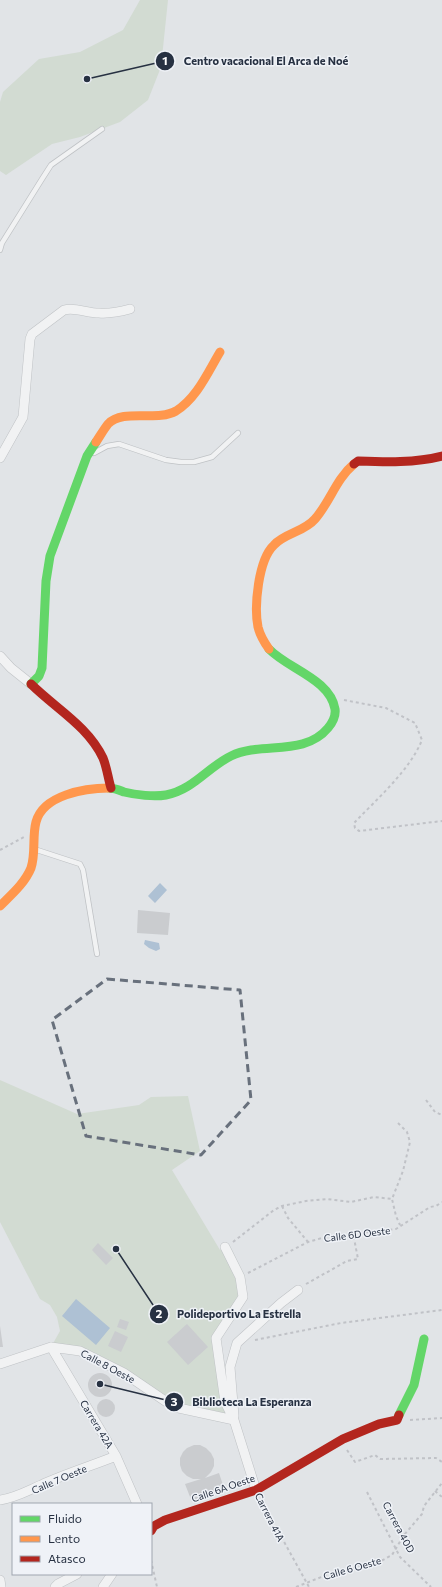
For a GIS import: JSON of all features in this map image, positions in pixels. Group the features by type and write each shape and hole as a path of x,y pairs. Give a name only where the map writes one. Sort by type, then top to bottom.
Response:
{"street":[{"path":"0,458 23,417 30,339 32,334 64,310 69,309 116,314 130,309"},
{"path":"30,684 39,676 42,668 46,581 50,556 87,456 106,428 114,420 126,416 166,416 178,410 190,399 220,352"},
{"path":"0,906 20,887 30,867 34,849 34,831 39,813 44,805 54,799 81,792 111,788 125,792 164,795 183,790 211,769 240,752 258,748 291,748 310,742 324,733 334,721 335,706 331,698 321,685 296,670 272,652 262,638 256,618 258,580 265,557 271,546 302,530 314,520 337,485 358,462 431,459 442,456"},
{"path":"0,656 11,668 84,731 94,743 103,758 111,788"},
{"path":"225,1247 240,1277 243,1297 216,1338 225,1402 234,1420"},
{"path":"234,1420 230,1367 237,1343 281,1303 298,1290"},
{"path":"397,1420 414,1385 424,1338"},
{"name":"Calle 8 Oeste","path":"0,1364 51,1347 80,1351 124,1373 174,1407 234,1420"},
{"name":"Carrera 42A","path":"51,1347 116,1456 137,1503"},
{"name":"Carrera 41A","path":"234,1420 256,1490"},
{"name":"Calle 6A Oeste","path":"152,1529 154,1526 165,1520 256,1490 343,1439 379,1424 397,1420"},
{"name":"Calle 7 Oeste","path":"0,1500 9,1499 27,1493 41,1485 116,1456"},
{"path":"55,1587 76,1575"},
{"path":"103,1587 111,1575"},
{"path":"0,1580 1,1587"}],"lane":[{"path":"0,250 2,243 51,165 102,129"},
{"path":"87,456 107,446 119,444 166,460 194,462 212,457 238,433"},
{"path":"34,849 80,864 83,870 97,954"}],"path":[{"path":"331,698 386,708 415,723 422,740 406,768 354,823 355,828 359,831 442,821"},
{"path":"0,850 34,831"},
{"path":"426,1100 435,1112 442,1115"},
{"path":"398,1123 407,1132 410,1142 403,1171 392,1198 396,1216 400,1225"},
{"path":"225,1247 274,1210 282,1206 327,1198 351,1202 374,1197 392,1198"},
{"name":"Calle 6D Oeste","path":"240,1277 308,1242 329,1236 396,1229 430,1207 436,1206 442,1202"},
{"path":"282,1206 288,1218 308,1242"},
{"path":"298,1290 347,1261 358,1258 353,1233"},
{"path":"237,1343 341,1323 442,1310"},
{"path":"397,1420 442,1418"},
{"path":"343,1439 348,1453 355,1462 375,1455 380,1459 436,1458 442,1462"},
{"name":"Calle 6 Oeste","path":"296,1587 329,1574 383,1560 392,1555 404,1535 422,1514 424,1506 442,1482"},
{"name":"Carrera 41A","path":"256,1490 309,1587"},
{"path":"435,1491 442,1497"},
{"name":"Carrera 40D","path":"368,1492 397,1548 400,1557 431,1587"},
{"path":"152,1564 157,1587"}],"highlighted area":[{"path":"107,979 240,990 251,1100 201,1155 86,1136 52,1020"}],"shaded area":[{"path":"140,0 168,0 161,67 148,100 120,122 80,137 52,144 6,175 0,171 0,102 3,92 39,59 80,52 123,30"},
{"path":"0,1080 77,1114 139,1105 151,1097 188,1096 200,1151 172,1170 220,1250 225,1247 243,1297 216,1339 234,1420 174,1407 80,1351 51,1347 60,1331 57,1317 50,1305 40,1299 0,1222"}],"water":[{"path":"160,883 167,890 155,903 148,896"},
{"path":"145,940 159,943 160,949 156,951 149,948 144,944"},
{"path":"76,1299 110,1328 96,1345 62,1316"}],"building":[{"path":"138,910 170,913 168,935 137,933"},
{"path":"98,1243 113,1258 106,1265 92,1250"},
{"path":"120,1319 129,1322 126,1330 117,1327"},
{"path":"187,1324 208,1347 188,1365 167,1342"},
{"path":"0,1326 3,1347 0,1347"},
{"path":"115,1331 128,1337 121,1352 108,1346"},
{"path":"100,1373 109,1376 112,1385 109,1394 100,1397 91,1394 88,1385 91,1376"},
{"path":"106,1399 112,1402 115,1408 112,1414 106,1417 100,1414 97,1408 100,1402"},
{"path":"194,1445 200,1445 211,1453 214,1459 214,1466 205,1478 219,1473 225,1491 192,1502 185,1484 201,1479 193,1479 182,1471 180,1458 187,1448"}],"traffic: fast":[{"path":"31,684 39,676 42,668 46,581 50,556 87,456 96,442"},
{"path":"109,788 139,795 166,795 184,788 231,756 256,749 295,746 318,737 328,728 334,719 335,709 332,699 317,682 287,663 269,649"},
{"path":"399,1415 414,1385 424,1339"}],"traffic: slow":[{"path":"96,442 108,424 114,419 131,416 168,414 183,406 196,392 220,352"},
{"path":"269,649 260,633 257,618 258,584 264,561 278,541 306,527 315,519 342,477 354,464"},
{"path":"0,906 21,884 31,868 36,822 40,813 47,805 66,795 99,788 109,788"}],"traffic: jam":[{"path":"354,464 358,461 411,461 442,456"},
{"path":"31,684 89,736 103,758 111,788"},
{"path":"152,1529 154,1526 165,1520 256,1490 343,1439 379,1424 397,1420 399,1415"}],"place":[{"name":"Centro vacacional El Arca de Noé","path":"87,79"},
{"name":"Polideportivo La Estrella","path":"116,1249"},
{"name":"Biblioteca La Esperanza","path":"100,1384"}]}
